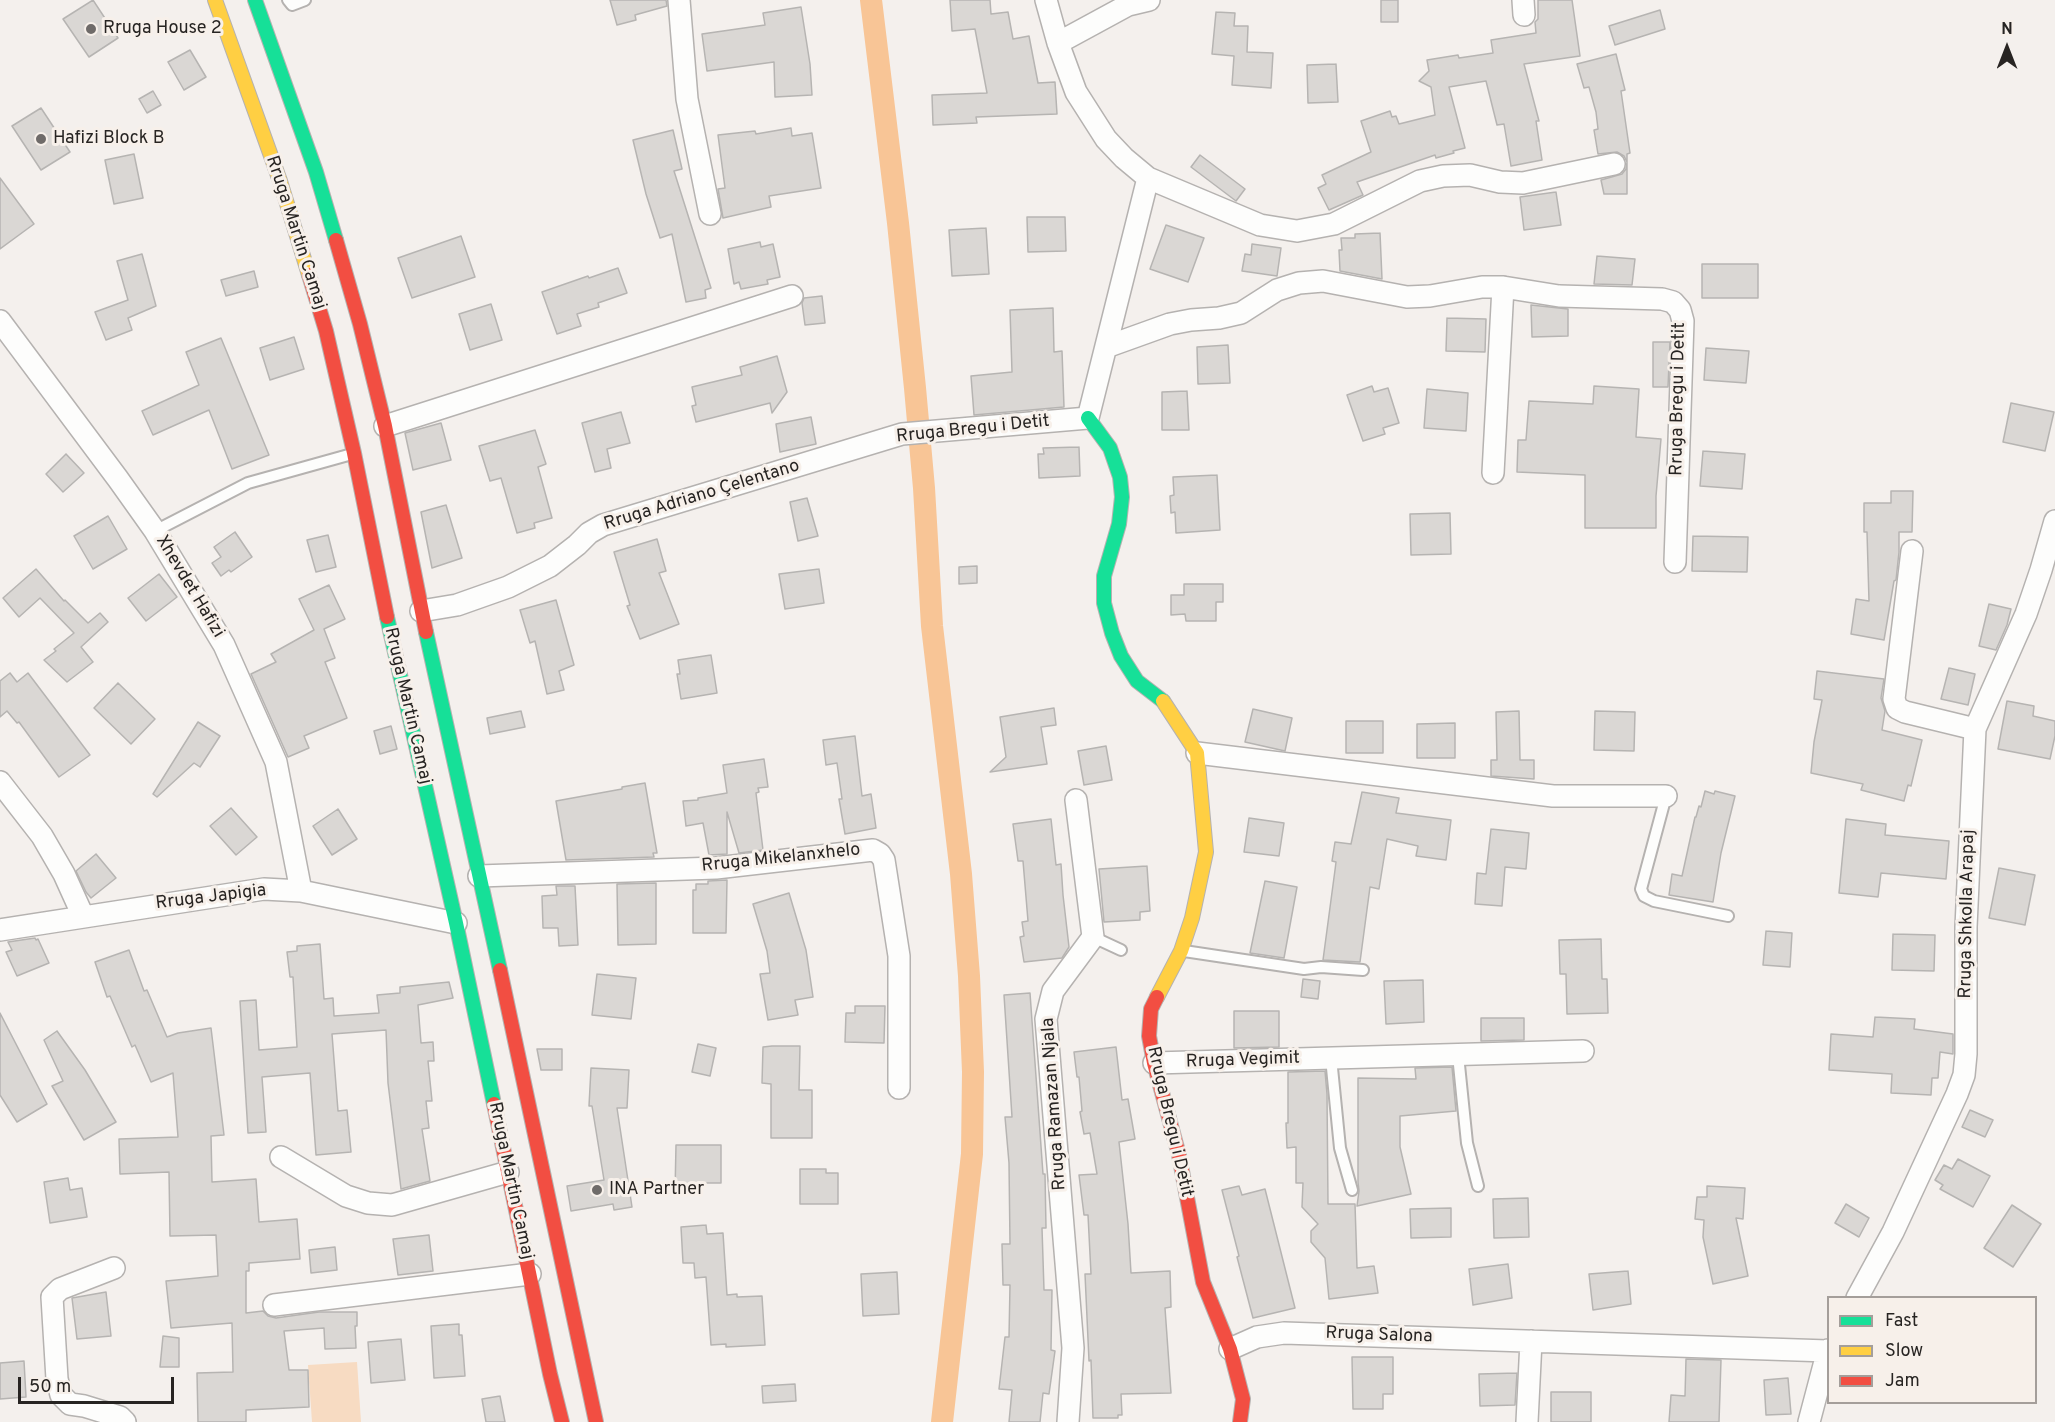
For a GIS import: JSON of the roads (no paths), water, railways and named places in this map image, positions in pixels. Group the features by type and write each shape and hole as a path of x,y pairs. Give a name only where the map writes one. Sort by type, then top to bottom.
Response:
{"main road":[{"name":"Rruga Martin Camaj","path":"215,0 280,181 326,331 354,453 382,595 456,923 562,1422"},
{"name":"Rruga Martin Camaj","path":"255,0 316,172 337,239 385,426 421,611 596,1422"},
{"name":"Rruga Bregu i Detit","path":"1088,418 1110,448 1120,477 1122,497 1119,524 1104,576 1104,603 1112,633 1121,656 1137,681 1163,700 1197,753 1206,852 1192,918 1181,951 1151,1009 1149,1036 1179,1155 1203,1282 1230,1350 1243,1399 1240,1422"}],"street":[{"path":"679,0 687,99 710,214"},
{"path":"1046,0 1058,43 1076,92 1106,139 1124,158 1148,178 1260,225 1297,231 1334,224 1420,181 1443,176 1470,175 1500,182 1523,183 1614,164"},
{"path":"1058,43 1128,5 1149,0"},
{"path":"1088,418 1148,178"},
{"name":"Rruga Bregu i Detit","path":"1106,346 1170,324 1241,313 1277,290 1299,282 1323,281 1407,297 1430,296 1482,287 1503,287 1559,296 1662,299 1673,302 1680,310 1683,321 1675,562"},
{"path":"1493,473 1503,287"},
{"path":"385,426 792,296"},
{"name":"Xhevdet Hafizi","path":"0,321 155,531 224,645 276,762 301,891"},
{"name":"Rruga Bregu i Detit","path":"859,447 902,434 1088,418"},
{"name":"Rruga Adriano Çelentano","path":"421,611 457,605 508,587 550,566 589,533 603,525 859,447"},
{"name":"Rruga Shkolla Arapaj","path":"1858,1296 1893,1232 1964,1076 1966,927 1975,729 2026,614 2055,521"},
{"path":"1912,551 1894,699 1897,708 1975,729"},
{"path":"1197,753 1553,796 1666,796"},
{"path":"0,782 42,836 64,874 83,916"},
{"path":"1076,800 1093,937"},
{"name":"Rruga Mikelanxhelo","path":"479,876 716,868 873,850 884,860 899,956 899,1088"},
{"name":"Rruga Japigia","path":"0,930 264,889 301,891 456,923"},
{"name":"Rruga Ramazan Njala","path":"1068,1422 1073,1348 1046,1019 1053,991 1093,937"},
{"name":"Rruga Vegimit","path":"1154,1063 1583,1051"},
{"path":"281,1157 346,1196 368,1203 392,1205 508,1172"},
{"path":"114,1268 60,1289 52,1297 57,1379 61,1395 70,1404 120,1417 125,1422"},
{"path":"274,1305 530,1274"},
{"name":"Rruga Salona","path":"1230,1350 1257,1337 1284,1333 1827,1350"},
{"path":"1527,1422 1531,1341"},
{"path":"1809,1422 1827,1354"}],"lane":[{"path":"288,0 292,5 304,0"},
{"path":"155,531 248,483 354,453"},
{"path":"1666,796 1641,889 1644,896 1654,901 1728,916"},
{"path":"1093,937 1121,950"},
{"path":"1181,951 1304,969 1321,967 1363,970"},
{"path":"1458,1055 1467,1143 1478,1186"},
{"path":"1331,1058 1340,1148 1352,1190"}],"waterway":[{"path":"871,0 915,388 924,488 932,626 961,874 969,976 973,1072 972,1154 942,1422"}],"place":[{"name":"Rruga House 2","path":"91,29"},
{"name":"Hafizi Block B","path":"41,139"},
{"name":"INA Partner","path":"597,1190"}]}
